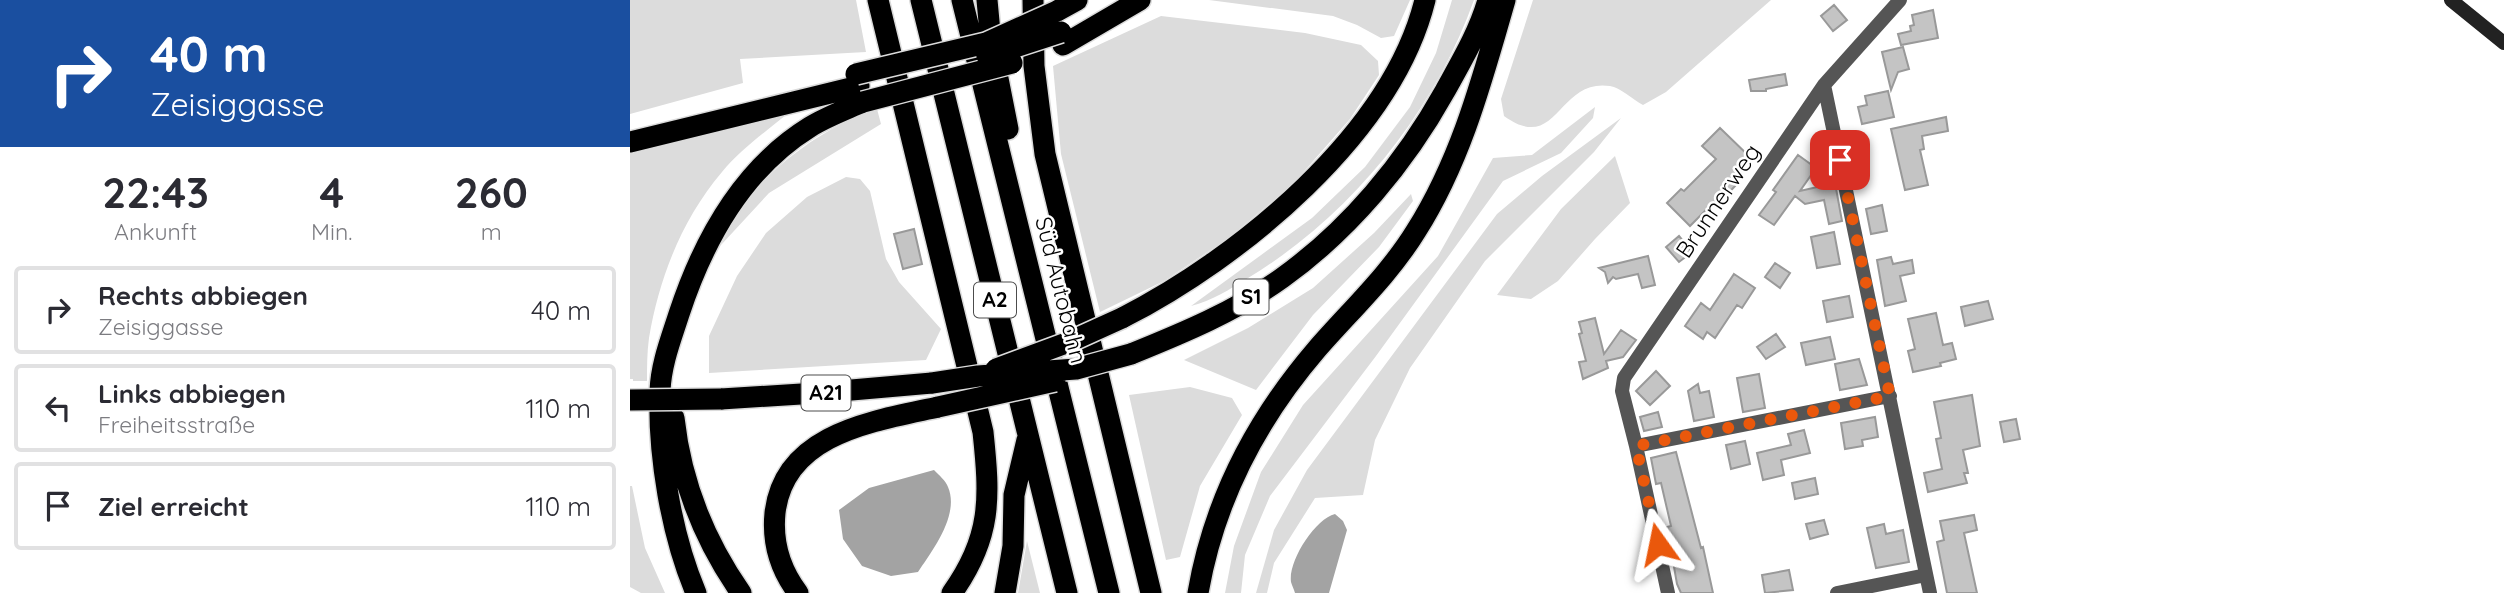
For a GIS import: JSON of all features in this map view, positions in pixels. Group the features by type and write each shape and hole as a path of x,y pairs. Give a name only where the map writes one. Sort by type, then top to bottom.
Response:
{"highway":[{"path":"878,0 983,432 987,472 986,509 980,545 952,593"},
{"name":"A2","path":"921,0 1067,593"},
{"name":"Süd Autobahn","path":"962,0 1109,593"},
{"path":"987,0 991,43 1011,147 1006,176"},
{"path":"1033,0 1034,66 1045,154 1151,593"},
{"path":"630,142 809,98 1016,62 1060,29 1077,0"},
{"path":"859,88 1019,47 1138,0"},
{"path":"978,376 1069,342 1159,299 1204,271 1270,218 1324,166 1378,101 1403,59 1425,0"},
{"name":"S1","path":"1036,372 1076,369 1131,354 1228,310 1281,279 1316,251 1357,214 1431,117 1460,64 1488,0"},
{"path":"1198,593 1203,562 1217,517 1236,470 1257,429 1316,351 1384,274 1415,233 1440,191 1460,146 1505,0"},
{"path":"696,593 670,501 662,439 660,390 668,344 691,278 714,229 736,195 786,144 859,88 986,43 1060,29"},
{"path":"676,325 672,389 676,437 686,484 702,527 741,593"},
{"path":"798,593 787,578 777,554 774,524 777,497 788,472 804,455 842,432 878,420 1054,383 1076,369"},
{"name":"A21","path":"630,400 817,394 1036,372"},
{"path":"1005,593 1013,547 1014,495 1028,435"}],"main road":[{"path":"2451,0 2504,43"}],"street":[{"name":"Brunnerweg","path":"1668,593 1622,391 1624,378 1824,85 1900,0"},
{"path":"1824,85 1930,593"},
{"path":"1636,446 1890,396"},
{"path":"1837,593 1926,575"}],"shaded area":[{"path":"630,0 856,0 866,52 740,59 743,83 630,114"},
{"path":"1209,0 1410,0 1394,36 1381,38 1333,16"},
{"path":"1452,0 1474,0 1457,42 1436,82 1385,158 1321,224 1286,253 1228,290 1191,306 1312,218 1365,167 1410,107 1436,53"},
{"path":"1533,0 1771,0 1666,92 1643,105 1614,87 1592,87 1579,93 1547,122 1536,127 1522,126 1504,116 1501,99"},
{"path":"1161,16 1305,33 1361,45 1378,61 1379,75 1350,119 1293,184 1227,239 1164,281 1100,312 1061,154 1053,66"},
{"path":"1595,107 1593,118 1561,153 1503,181 1270,496 1245,555 1241,593 1225,593 1234,546 1261,472 1303,405 1438,256 1493,158 1532,155"},
{"path":"877,109 881,124 769,193 721,245 735,216 748,198 780,166 817,138"},
{"path":"786,115 729,164 695,209 674,250 659,293 649,338 647,381 633,381 630,379 630,154"},
{"path":"1621,118 1594,152 1485,261 1410,368 1375,440 1363,495 1315,498 1274,563 1267,593 1256,593 1274,530 1307,470 1497,214 1542,176"},
{"path":"1615,156 1630,203 1558,281 1531,299 1497,295 1561,209"},
{"path":"846,177 860,179 870,191 886,259 899,282 941,329 926,360 709,373 709,336 737,276 766,233 807,197"},
{"path":"1411,194 1413,201 1379,247 1313,315 1256,390 1184,360 1248,328 1313,288 1374,233"},
{"path":"1190,387 1232,398 1242,415 1200,486 1180,557 1166,560 1129,395"},
{"path":"934,470 948,487 950,509 943,532 918,572 891,576 862,566 843,539 839,510 869,488"},
{"path":"630,486 645,548 665,593 641,593 630,587"},
{"path":"1335,514 1343,521 1347,530 1329,593 1295,593 1291,573 1298,553 1311,532 1327,517"},
{"path":"1027,541 1040,593 1018,593"}],"building":[{"path":"1834,5 1847,20 1833,31 1821,16"},
{"path":"1933,10 1938,38 1901,45 1898,34 1911,31 1910,26 1914,25 1912,15"},
{"path":"1903,47 1909,69 1898,72 1891,90 1882,52"},
{"path":"1785,74 1787,85 1766,91 1751,91 1749,80"},
{"path":"1888,91 1894,117 1862,124 1858,107 1867,105 1865,96"},
{"path":"1946,117 1948,131 1922,136 1924,149 1920,150 1928,185 1905,190 1891,129"},
{"path":"1720,128 1752,159 1731,180 1736,185 1721,201 1718,198 1690,226 1667,203 1681,189 1684,191 1716,159 1702,146"},
{"path":"1798,155 1816,168 1800,191 1835,183 1842,221 1829,224 1824,200 1805,204 1795,196 1774,225 1759,215"},
{"path":"1882,205 1887,231 1871,234 1866,209"},
{"path":"914,229 922,264 903,269 894,234"},
{"path":"1834,232 1840,264 1817,268 1811,237"},
{"path":"1679,236 1692,252 1679,262 1666,247"},
{"path":"1648,256 1655,285 1642,288 1638,274 1616,279 1613,277 1608,283 1605,272 1599,268"},
{"path":"1891,257 1893,264 1912,260 1914,273 1900,276 1906,301 1885,306 1877,260"},
{"path":"1775,263 1790,273 1780,288 1765,277"},
{"path":"1734,274 1755,288 1742,308 1737,305 1715,338 1707,332 1703,339 1685,326 1701,303 1710,310"},
{"path":"1849,296 1853,317 1827,322 1823,301"},
{"path":"1988,301 1993,319 1965,326 1961,307"},
{"path":"1936,313 1943,345 1952,343 1956,359 1940,363 1941,366 1913,372 1908,351 1915,349 1908,319"},
{"path":"1595,318 1604,354 1621,330 1636,340 1623,357 1606,361 1608,368 1583,379 1579,362 1586,361 1579,334 1582,333 1579,322"},
{"path":"1776,334 1785,347 1766,359 1757,347"},
{"path":"1830,337 1835,359 1806,365 1801,343"},
{"path":"1859,359 1867,385 1840,390 1835,364"},
{"path":"1656,371 1670,386 1650,405 1636,391"},
{"path":"1759,374 1765,408 1743,412 1737,378"},
{"path":"1698,384 1700,393 1709,391 1714,417 1694,421 1688,391"},
{"path":"1972,395 1980,446 1963,450 1968,473 1964,473 1967,483 1928,492 1924,473 1942,469 1936,439 1941,438 1934,402"},
{"path":"1658,412 1662,427 1644,431 1640,417"},
{"path":"1875,417 1878,437 1862,440 1863,446 1845,449 1841,423"},
{"path":"2016,419 2020,439 2004,442 2000,422"},
{"path":"1804,430 1810,453 1781,460 1784,475 1763,480 1757,453 1791,445 1788,434"},
{"path":"1745,441 1750,464 1731,469 1726,445"},
{"path":"1676,452 1713,593 1681,593 1677,584 1667,527 1671,526 1661,483 1656,484 1651,458"},
{"path":"1815,478 1818,494 1795,499 1792,483"},
{"path":"1974,515 1977,530 1964,533 1977,593 1947,593 1937,542 1944,540 1940,521"},
{"path":"1824,520 1828,534 1810,539 1806,524"},
{"path":"1884,524 1886,534 1903,530 1909,562 1876,568 1867,528"},
{"path":"1789,570 1793,590 1765,593 1762,575"}],"route":[{"path":"1658,544 1636,446 1890,396 1840,160"}]}
